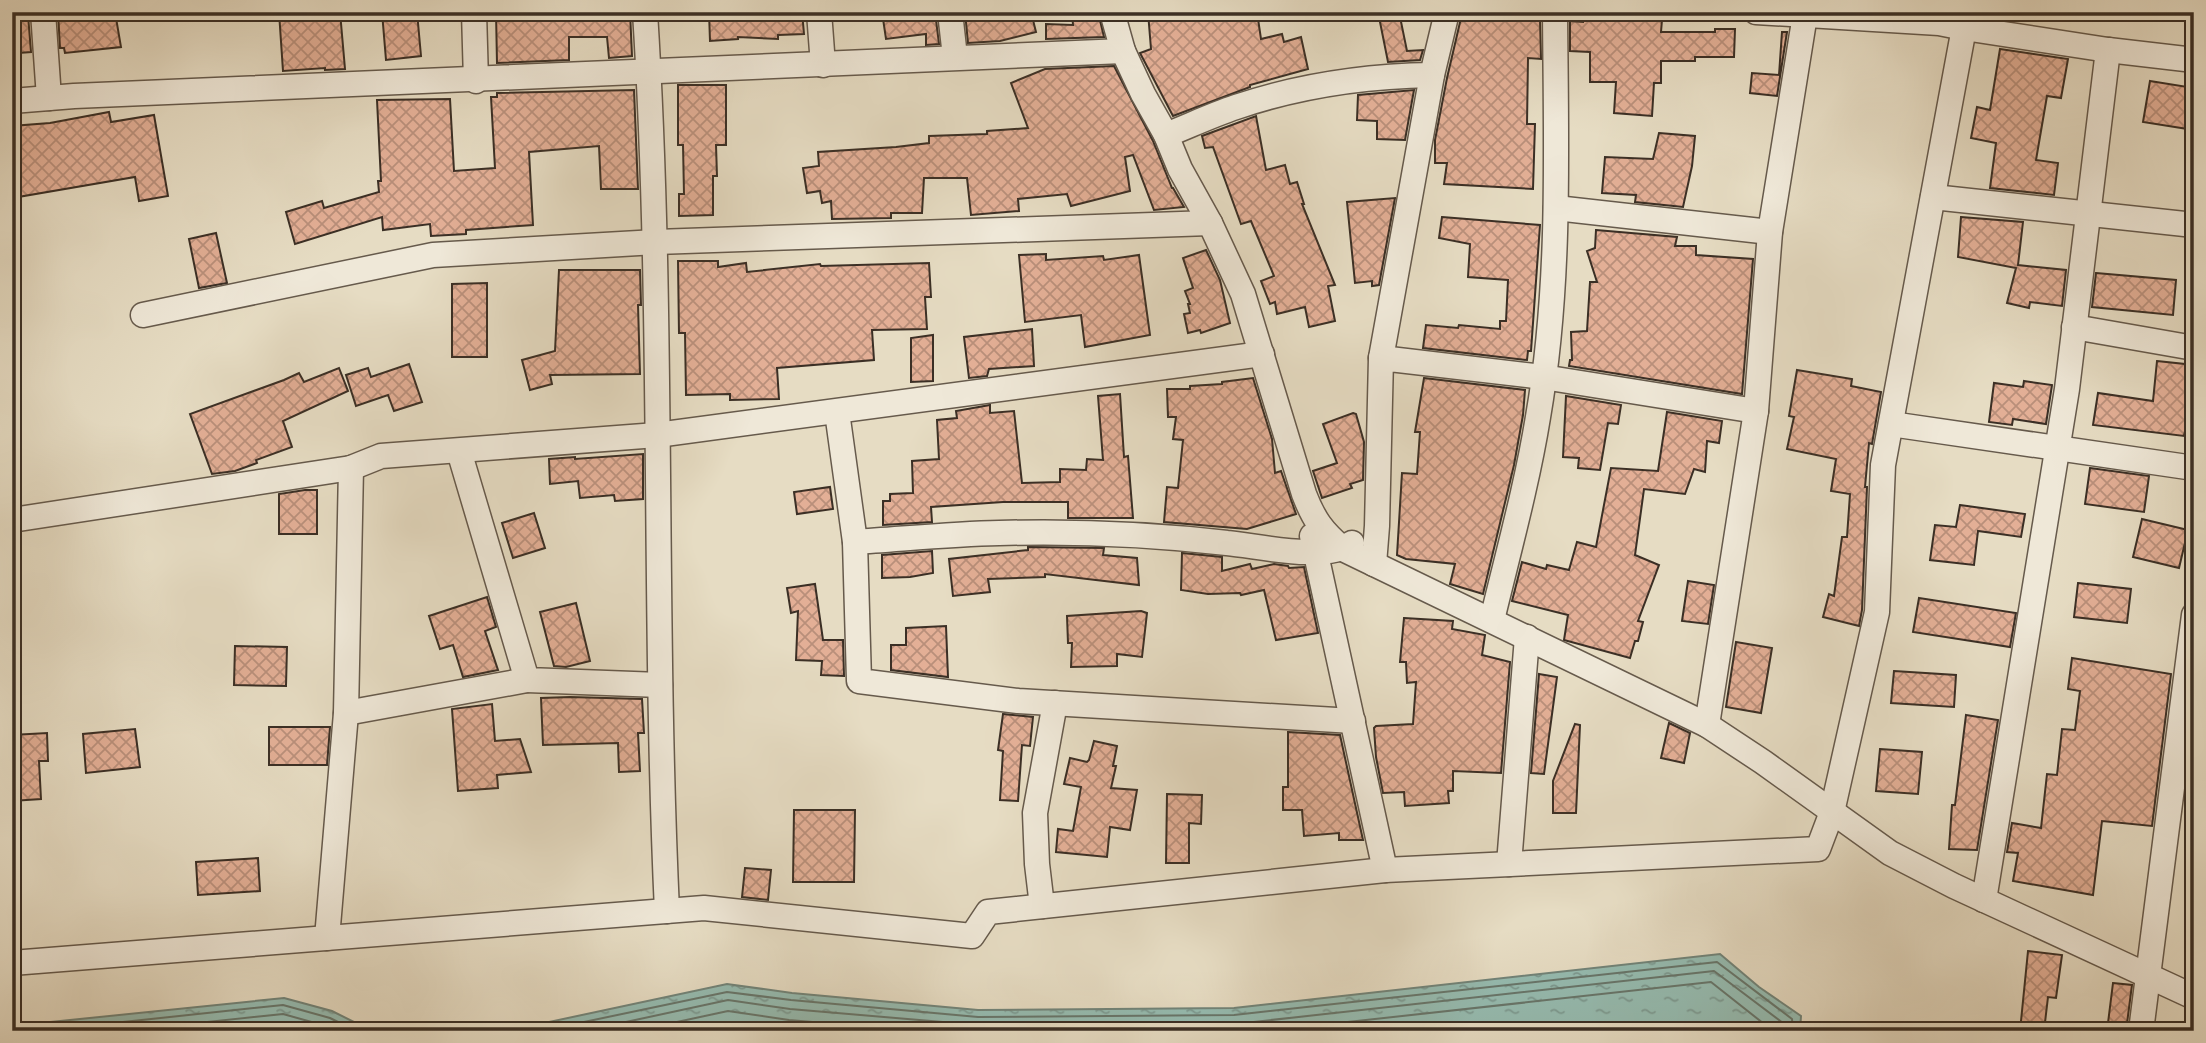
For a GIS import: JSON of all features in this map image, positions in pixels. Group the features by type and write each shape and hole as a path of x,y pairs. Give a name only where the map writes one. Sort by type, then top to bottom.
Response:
{"street":[{"path":"43,12 49,98"},
{"path":"474,12 475,80"},
{"path":"645,12 656,242 660,765 667,911"},
{"path":"819,12 823,65"},
{"path":"950,12 955,57"},
{"path":"1112,12 1123,51 1143,94 1166,135 1180,169 1210,223 1243,293 1304,494 1312,516 1324,533 1343,549 1707,725 1890,853 1984,900 2194,997"},
{"path":"1374,564 1381,358 1432,75 1447,12"},
{"path":"1492,620 1538,416 1549,327 1556,208 1555,12"},
{"path":"1756,12 1940,17 1964,28 2194,60"},
{"path":"1707,725 1756,411 1770,232 1805,15"},
{"path":"12,963 704,908 972,936 988,912 1385,870 1818,849 1832,812 1877,612 1883,465 1964,28"},
{"path":"1984,900 2057,448 2108,50"},
{"path":"12,101 1123,51"},
{"path":"1166,135 1237,107 1296,92 1381,76 1432,75"},
{"path":"1933,197 2194,225"},
{"path":"1556,208 1770,232"},
{"path":"143,315 433,255 656,242 1210,223"},
{"path":"2074,327 2194,348"},
{"path":"12,520 351,468 381,456 657,435 1262,354"},
{"path":"1381,358 1543,377 1756,411"},
{"path":"838,412 855,542 859,681 1055,704 1353,721"},
{"path":"1891,424 2194,468"},
{"path":"459,450 527,680"},
{"path":"327,938 346,713 351,468"},
{"path":"1304,494 1385,870"},
{"path":"855,542 997,533 1096,533 1175,537 1315,553 1343,549 1377,526"},
{"path":"2141,1031 2191,660 2194,615"},
{"path":"1509,864 1527,637"},
{"path":"346,713 527,680 660,685"},
{"path":"1042,906 1035,813 1055,704"}],"water":[{"path":"1720,954 1759,987 1801,1016 1800,1031 507,1031 727,984 792,993 978,1010 1234,1008"},
{"path":"284,998 332,1011 372,1031 12,1031 12,1026"}],"building":[{"path":"58,12 115,12 121,47 65,53 64,48 60,48"},
{"path":"279,12 340,12 345,69 283,71"},
{"path":"382,12 417,12 421,56 386,60"},
{"path":"496,12 630,12 632,56 609,58 607,37 569,37 569,60 497,63"},
{"path":"709,12 802,12 804,34 778,35 778,39 738,37 710,41"},
{"path":"882,12 935,12 939,44 926,45 926,34 886,39"},
{"path":"965,12 1031,12 1036,32 1000,41 968,43"},
{"path":"1098,12 1104,37 1046,39 1046,24 1073,25 1072,13"},
{"path":"1148,12 1257,12 1261,39 1282,34 1284,42 1301,37 1308,69 1250,85 1173,116 1140,53 1151,49"},
{"path":"1378,12 1399,12 1407,51 1423,50 1420,60 1388,62"},
{"path":"28,15 31,52 19,53 15,17"},
{"path":"1484,15 1540,20 1541,59 1528,58 1527,124 1535,124 1533,189 1444,184 1447,163 1435,163 1435,140 1461,18 1484,19"},
{"path":"1583,17 1662,20 1661,32 1715,32 1715,29 1735,29 1734,57 1695,57 1695,61 1661,61 1661,83 1654,83 1652,116 1614,113 1616,82 1590,82 1590,52 1570,51 1570,21 1583,22"},
{"path":"1782,32 1787,32 1777,96 1750,93 1752,73 1779,75"},
{"path":"2000,49 2068,59 2061,98 2047,96 2036,160 2058,163 2054,195 1990,188 1996,143 1971,138 1977,107 1990,110"},
{"path":"1114,66 1153,141 1172,188 1184,207 1154,210 1133,155 1125,157 1130,191 1071,206 1067,194 1018,199 1019,211 971,215 967,178 924,178 922,213 891,213 891,218 832,219 831,201 822,203 820,191 807,193 803,168 819,166 818,152 896,147 929,143 929,136 987,134 987,131 1028,128 1011,83 1045,69"},
{"path":"2150,81 2194,88 2194,130 2143,122"},
{"path":"678,85 726,85 726,145 716,145 717,176 713,176 713,215 679,216 679,194 684,194 683,145 678,145"},
{"path":"634,90 638,189 601,189 599,146 529,152 533,225 466,230 466,234 431,236 430,224 383,230 382,217 295,244 286,212 322,201 324,208 379,192 378,181 381,181 377,100 450,99 454,171 495,168 491,97 497,97 497,93"},
{"path":"1414,90 1405,140 1377,139 1377,121 1357,120 1358,95"},
{"path":"109,112 111,122 154,115 168,196 139,201 135,177 18,197 12,126 50,123"},
{"path":"1256,116 1266,170 1285,165 1290,184 1297,182 1302,204 1335,285 1328,286 1335,321 1309,327 1305,307 1277,314 1275,302 1270,304 1261,281 1274,276 1251,221 1241,224 1213,147 1205,148 1202,136"},
{"path":"1659,133 1695,136 1683,207 1635,202 1636,195 1602,193 1605,157 1653,159"},
{"path":"1395,198 1379,285 1372,286 1372,281 1355,283 1347,202"},
{"path":"1442,217 1540,225 1531,351 1528,351 1527,360 1423,348 1426,325 1500,329 1500,321 1506,321 1508,280 1468,277 1470,244 1439,238"},
{"path":"1961,217 2023,222 2018,265 2066,270 2062,306 2030,302 2029,308 2007,303 2016,268 1958,257"},
{"path":"1596,230 1677,237 1675,246 1696,246 1696,255 1753,259 1742,394 1569,366 1572,360 1571,332 1587,331 1590,282 1597,282 1587,251 1595,248"},
{"path":"216,233 227,283 199,288 189,239"},
{"path":"1206,250 1220,280 1230,323 1201,333 1200,330 1188,333 1184,314 1190,313 1190,304 1185,291 1193,288 1183,258"},
{"path":"1046,254 1046,260 1103,256 1104,260 1139,255 1150,335 1085,347 1081,315 1025,322 1019,255"},
{"path":"678,261 718,261 718,267 746,263 747,272 820,264 929,263 931,297 925,297 927,329 872,330 874,360 777,368 779,399 730,400 730,394 686,395 685,333 679,333"},
{"path":"559,270 640,270 640,374 550,375 552,384 530,390 522,360 555,351"},
{"path":"2096,273 2176,280 2173,315 2092,307"},
{"path":"487,283 487,357 452,357 452,284"},
{"path":"1032,329 1034,366 989,369 987,376 969,378 964,337"},
{"path":"933,335 933,381 911,382 911,338"},
{"path":"2157,361 2194,365 2194,431 2185,431 2184,436 2093,425 2098,393 2153,401"},
{"path":"409,364 422,402 394,411 388,395 356,406 346,375 368,368 371,377"},
{"path":"339,368 348,391 283,421 292,447 235,471 212,474 190,414 299,373 304,382"},
{"path":"1797,370 1852,379 1851,386 1881,392 1872,444 1869,443 1865,487 1862,610 1859,626 1823,617 1829,594 1834,596 1842,537 1847,537 1850,494 1831,491 1836,459 1787,449 1794,417 1789,416"},
{"path":"1253,378 1272,439 1275,473 1281,471 1296,514 1247,529 1164,522 1167,487 1178,488 1183,440 1173,439 1176,417 1168,417 1167,389 1190,389 1190,386"},
{"path":"1424,378 1525,390 1514,465 1483,594 1450,584 1455,564 1406,559 1397,555 1402,473 1417,474 1420,432 1415,432"},
{"path":"2024,381 2052,385 2046,424 2013,419 2012,425 1989,422 1994,383 2023,387"},
{"path":"1120,394 1124,457 1128,456 1133,518 1068,518 1068,502 1003,502 931,507 932,522 883,525 883,501 890,501 890,494 913,493 912,461 939,459 937,420 957,418 956,411 990,405 990,413 1014,411 1022,483 1060,482 1060,469 1086,470 1087,459 1103,460 1098,396"},
{"path":"1566,396 1621,405 1618,424 1608,423 1600,470 1578,468 1579,458 1563,457"},
{"path":"1667,412 1722,421 1719,443 1707,441 1705,472 1694,469 1685,494 1644,489 1635,555 1659,565 1638,621 1643,622 1638,641 1635,641 1630,658 1564,640 1568,615 1512,601 1522,562 1546,569 1547,565 1569,570 1577,542 1596,547 1611,468 1658,471"},
{"path":"1356,414 1364,442 1363,480 1350,484 1352,488 1322,498 1313,471 1337,463 1323,424"},
{"path":"643,454 643,499 615,501 614,495 580,498 578,481 550,484 549,459"},
{"path":"2090,468 2149,476 2144,512 2085,504"},
{"path":"830,487 833,509 797,514 794,492"},
{"path":"317,490 317,534 279,534 279,494"},
{"path":"1960,505 2025,514 2021,537 1978,531 1974,565 1930,560 1935,525 1956,527"},
{"path":"534,513 545,548 513,558 502,523"},
{"path":"2142,519 2188,530 2179,568 2133,557"},
{"path":"1028,547 1104,548 1103,555 1137,558 1139,585 1045,574 1045,577 988,579 990,592 953,596 949,559 1028,550"},
{"path":"932,551 933,573 882,578 882,555"},
{"path":"1182,553 1222,557 1222,571 1250,564 1252,569 1274,564 1289,568 1304,567 1318,633 1276,640 1264,590 1241,595 1181,590"},
{"path":"1688,581 1714,585 1708,624 1682,621"},
{"path":"2078,583 2131,589 2127,623 2074,617"},
{"path":"815,584 823,640 843,640 844,676 821,675 822,661 796,660 798,611 791,613 787,588"},
{"path":"487,597 496,627 485,631 498,670 463,677 453,645 440,649 429,616"},
{"path":"1919,598 2016,613 2010,647 1913,632"},
{"path":"576,603 590,661 566,667 554,666 540,612"},
{"path":"1141,611 1147,613 1142,657 1117,654 1117,666 1071,667 1072,643 1068,643 1067,616"},
{"path":"1404,618 1453,621 1452,629 1485,635 1482,655 1510,662 1501,773 1453,771 1453,791 1448,791 1449,803 1405,806 1404,792 1383,793 1374,728 1413,724 1416,682 1407,683 1406,662 1400,662"},
{"path":"946,626 948,677 891,670 891,645 906,645 906,628"},
{"path":"1736,642 1772,648 1761,713 1726,707"},
{"path":"235,646 287,647 286,686 234,685"},
{"path":"2072,658 2171,674 2152,826 2102,821 2093,895 2013,881 2018,853 2007,852 2012,823 2041,828 2047,774 2057,775 2062,729 2075,730 2080,691 2068,689"},
{"path":"1894,671 1956,675 1954,707 1891,703"},
{"path":"1539,674 1557,677 1544,774 1531,773"},
{"path":"541,698 642,699 644,733 638,733 640,771 619,772 618,743 543,745"},
{"path":"492,704 495,741 520,739 531,772 497,775 498,788 458,791 452,709"},
{"path":"1003,714 1033,717 1030,746 1022,745 1018,801 1000,800 1003,751 998,750"},
{"path":"1966,715 1998,720 1977,850 1949,849 1952,805 1955,805"},
{"path":"1669,723 1690,733 1684,763 1661,758"},
{"path":"1575,724 1580,725 1576,813 1553,813 1553,781"},
{"path":"269,727 330,727 327,765 269,765"},
{"path":"135,729 140,767 86,773 83,734"},
{"path":"1288,732 1340,735 1363,840 1339,840 1339,833 1304,836 1302,810 1283,810 1283,787 1288,787"},
{"path":"47,733 48,761 39,761 41,799 12,801 12,735"},
{"path":"1094,741 1117,746 1111,788 1137,790 1130,830 1110,827 1107,857 1056,852 1058,829 1073,831 1081,787 1064,784 1070,758 1087,762"},
{"path":"1880,749 1922,752 1918,794 1876,791"},
{"path":"1167,794 1202,795 1201,824 1189,823 1189,863 1166,863"},
{"path":"794,810 855,810 854,882 793,882"},
{"path":"258,858 260,891 198,895 196,862"},
{"path":"745,868 771,870 768,900 742,897"},
{"path":"2028,951 2062,955 2056,998 2048,997 2044,1031 2020,1031"},
{"path":"2113,983 2132,985 2126,1031 2107,1031"}]}
